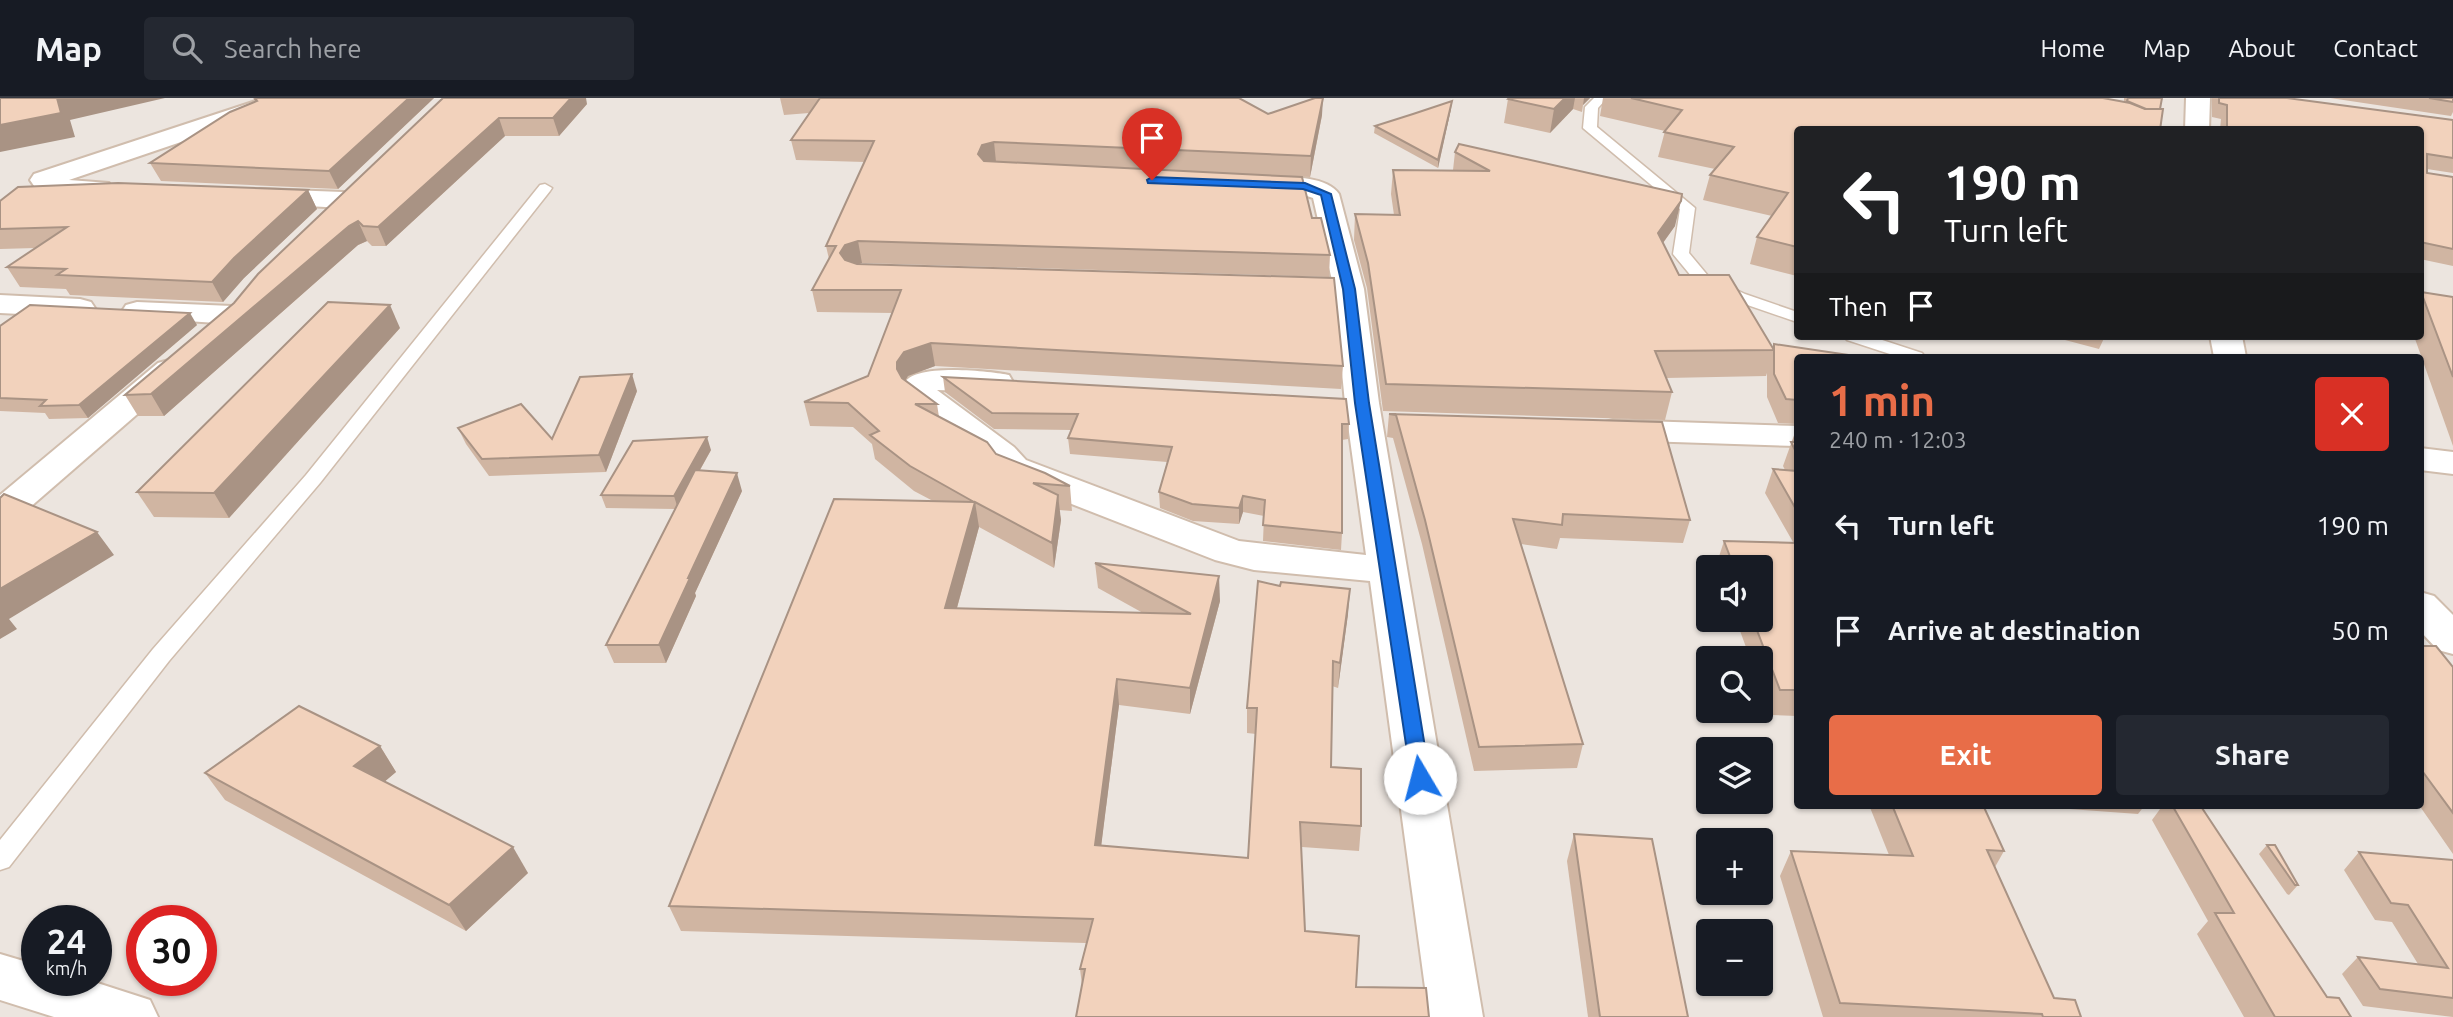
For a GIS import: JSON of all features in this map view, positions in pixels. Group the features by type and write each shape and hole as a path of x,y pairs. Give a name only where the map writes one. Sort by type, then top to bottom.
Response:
{"street":[{"path":"128,191 48,187 43,180 288,98"},
{"path":"2197,126 2198,98"},
{"path":"1216,183 1305,186 1326,194 1335,288 1363,413 1390,570 1456,1017"},
{"path":"236,195 353,191 314,229"},
{"path":"0,304 240,305 195,347 0,514"},
{"path":"1031,384 935,379 925,381 920,386 920,393 1002,454 1013,468 1229,551 1254,557 1390,570"},
{"path":"1586,429 1794,436"},
{"path":"2424,459 2453,463"},
{"path":"2424,610 2453,640"},
{"path":"0,977 131,1017"}],"lane":[{"path":"1601,98 1592,107 1590,128 1688,208 1681,254 1703,280 1740,297 1794,316"},
{"path":"0,859 161,655 313,479 545,188"},
{"path":"1865,340 1907,354"}],"shaded area":[{"path":"0,98 2453,98 2453,1017 0,1017"}],"building":[{"path":"0,98 57,98 61,113 0,125"},
{"path":"409,98 329,171 150,163 230,112 257,101 255,99"},
{"path":"443,98 571,98 553,118 499,118 378,227 363,226 358,221 349,226 151,394 125,395 234,303 258,274"},
{"path":"820,98 1239,98 1268,114 1315,98 1323,98 1311,156 994,142 982,145 978,154 984,161 1302,177 1312,218 1321,218 1330,255 858,241 845,245 840,253 845,260 857,264 1334,278 1343,366 931,343 904,352 897,362 897,369 902,378 937,404 915,404 987,442 996,454 1070,486 1033,483 1058,495 1052,543 975,502 945,608 1191,614 1095,563 1219,576 1190,688 1117,679 1095,845 1248,858 1257,708 1247,708 1258,581 1280,586 1281,582 1350,589 1340,663 1333,661 1331,767 1361,769 1361,826 1300,822 1305,931 1359,936 1356,987 1426,988 1429,1017 1076,1017 1085,969 1080,969 1093,919 669,906 834,499 974,502 910,466 870,435 879,431 848,403 804,402 868,376 901,290 812,290 836,246 826,246 874,141 791,140"},
{"path":"1509,98 1565,98 1554,109"},
{"path":"1631,98 2103,98 2145,109 2163,109 2161,126 1794,126 1794,246 1757,237 1788,193 1710,175 1734,147 1664,132 1682,110"},
{"path":"2128,98 2162,98 2160,109 2146,109 2127,101"},
{"path":"2219,98 2287,98 2453,120 2453,158 2427,154 2427,173 2453,177 2453,249 2424,243 2424,126 2227,126 2227,105 2219,103"},
{"path":"2429,98 2453,98 2453,102"},
{"path":"1452,101 1438,160 1375,126 1413,114"},
{"path":"1459,144 1682,194 1681,201 1658,233 1679,275 1729,275 1774,350 1655,351 1672,392 1386,384 1368,263 1355,214 1400,215 1393,170 1490,171 1455,152"},
{"path":"118,183 308,190 234,258 212,282 57,275 66,269 7,267 67,227 0,229 0,201 18,187"},
{"path":"2424,292 2453,297 2453,377 2424,300"},
{"path":"328,302 390,305 214,493 137,492"},
{"path":"30,305 190,313 79,405 40,406 46,400 0,398 0,326"},
{"path":"1774,344 1842,354 1794,354 1794,400 1786,399 1774,374"},
{"path":"632,374 599,455 482,459 458,428 521,404 552,439 580,377"},
{"path":"943,377 1346,399 1349,424 1342,424 1342,533 1263,525 1265,500 1243,496 1239,508 1192,504 1159,492 1172,447 1068,438 1078,414 992,413"},
{"path":"1389,414 1662,422 1690,520 1563,514 1562,525 1513,519 1583,744 1479,747 1425,520 1396,415"},
{"path":"707,437 674,496 601,495 633,441"},
{"path":"1773,469 1794,471 1794,506"},
{"path":"695,470 737,473 659,645 606,645"},
{"path":"4,494 97,532 0,589 0,498"},
{"path":"1724,541 1794,543 1794,690 1780,690 1773,672 1773,646 1763,646 1758,632 1773,632 1773,555 1729,555"},
{"path":"2424,646 2436,646 2453,667 2453,813 2424,773"},
{"path":"299,706 380,746 354,766 513,847 449,905 205,773"},
{"path":"1894,809 1985,809 2004,851 1987,850 2054,998 2075,1000 2081,1017 2043,1017 2042,1014 1840,1003 1791,851 1913,856"},
{"path":"2174,809 2203,809 2327,997 2339,998 2351,1017 2275,1017 2215,913 2234,913"},
{"path":"1574,834 1652,839 1688,1017 1600,1017"},
{"path":"2267,845 2275,845 2298,885 2295,885"},
{"path":"2359,852 2453,860 2453,998 2380,989 2358,957 2448,968 2408,905 2391,903"}],"route":[{"path":"1152,180 1305,186 1326,194 1349,289 1362,403 1390,570 1420,778"}]}
